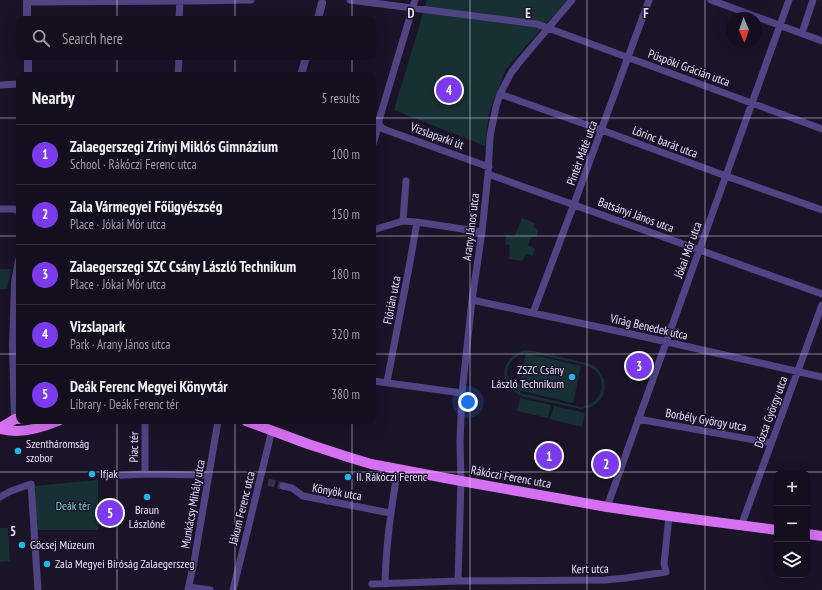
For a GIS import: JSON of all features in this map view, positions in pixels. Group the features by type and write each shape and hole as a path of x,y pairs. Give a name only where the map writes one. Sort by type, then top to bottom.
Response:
{"main road":[{"path":"0,428 16,420"},
{"path":"0,428 17,431 51,424"},
{"name":"Rákóczi Ferenc utca","path":"255,424 348,458 461,482 607,507 774,530"},
{"path":"810,534 822,536"}],"street":[{"path":"27,16 27,1 251,0"},
{"name":"Püspöki Grácián utca","path":"350,0 536,24 822,129"},
{"path":"376,134 415,0"},
{"name":"Arany János utca","path":"461,482 460,442 462,393 472,300 489,170 490,137 496,107 500,94 511,73 572,0"},
{"name":"Pintér Máté utca","path":"533,313 649,0"},
{"path":"711,0 822,41"},
{"name":"Jókai Mór utca","path":"607,507 789,0"},
{"path":"802,33 813,0"},
{"path":"179,16 180,1"},
{"path":"319,16 323,1"},
{"path":"28,60 28,72"},
{"path":"178,72 179,60"},
{"path":"302,72 305,60"},
{"path":"0,85 16,84"},
{"name":"Lőrinc barát utca","path":"500,94 822,210"},
{"name":"Vizslaparki út","path":"379,124 386,130 489,170"},
{"name":"Batsányi János utca","path":"489,170 574,204 822,294"},
{"path":"403,221 406,181"},
{"path":"0,209 16,210"},
{"path":"376,229 403,221 482,232"},
{"name":"Flórián utca","path":"387,382 417,222"},
{"path":"16,280 14,346 16,395"},
{"name":"Virág Benedek utca","path":"472,300 822,377"},
{"name":"Dózsa György utca","path":"741,526 822,305"},
{"path":"376,381 462,393"},
{"name":"Borbély György utca","path":"638,419 771,443"},
{"name":"Piac tér","path":"145,424 145,474"},
{"name":"Munkácsy Mihály utca","path":"188,588 193,572 218,424"},
{"name":"Jákum Ferenc utca","path":"233,590 272,430"},
{"path":"385,583 390,512 398,469"},
{"path":"106,476 145,474 209,475"},
{"path":"260,480 268,482"},
{"path":"458,582 461,482"},
{"path":"0,497 11,490 31,484 38,590"},
{"name":"Könyök utca","path":"283,486 292,488 303,496 390,512"},
{"name":"Kert utca","path":"372,584 605,580 666,572 664,564 669,516"},
{"path":"188,588 210,590"}],"green space":[{"path":"427,0 567,0 506,69 489,112 485,146 394,110"},
{"path":"522,218 535,223 534,227 538,230 537,237 531,237 528,245 535,249 533,256 526,254 522,261 509,259 510,245 505,244 507,234 514,237"},
{"path":"0,269 11,269 7,289 0,289"},
{"path":"525,350 533,351 595,366 604,380 605,388 603,396 591,407 581,409 524,397 515,392 509,386 504,373 509,360 516,354","holes":["525,353 532,353 585,365 594,369 601,382 601,391 597,399 589,405 581,407 521,393 510,383 507,371 512,361 518,356"]},
{"path":"526,353 581,366 573,403 518,390"},
{"path":"520,398 551,405 548,418 517,411"},
{"path":"554,406 585,413 582,427 550,419"},
{"name":"Deák tér","path":"98,480 98,530 37,530 34,486"},
{"path":"0,528 8,528 10,561 0,562"}],"tunnel":[{"path":"268,482 283,486"}],"place":[{"name":"Vizslapark","path":"449,90"},
{"name":"Zalaegerszegi SZC Csány László Technikum","path":"639,366"},
{"name":"ZSZC Csány László Technikum","path":"572,377"},
{"name":"Szentháromság szobor","path":"18,451"},
{"name":"Zalaegerszegi Zrínyi Miklós Gimnázium","path":"549,456"},
{"name":"Zala Vármegyei Főügyészség","path":"606,464"},
{"name":"Ifjak","path":"92,474"},
{"name":"II. Rákóczi Ferenc","path":"348,477"},
{"name":"Braun Lászlóné","path":"147,497"},
{"name":"Deák Ferenc Megyei Könyvtár","path":"110,513"},
{"name":"Göcsej Múzeum","path":"22,545"},
{"name":"Zala Megyei Bíróság Zalaegerszeg","path":"47,564"}]}
